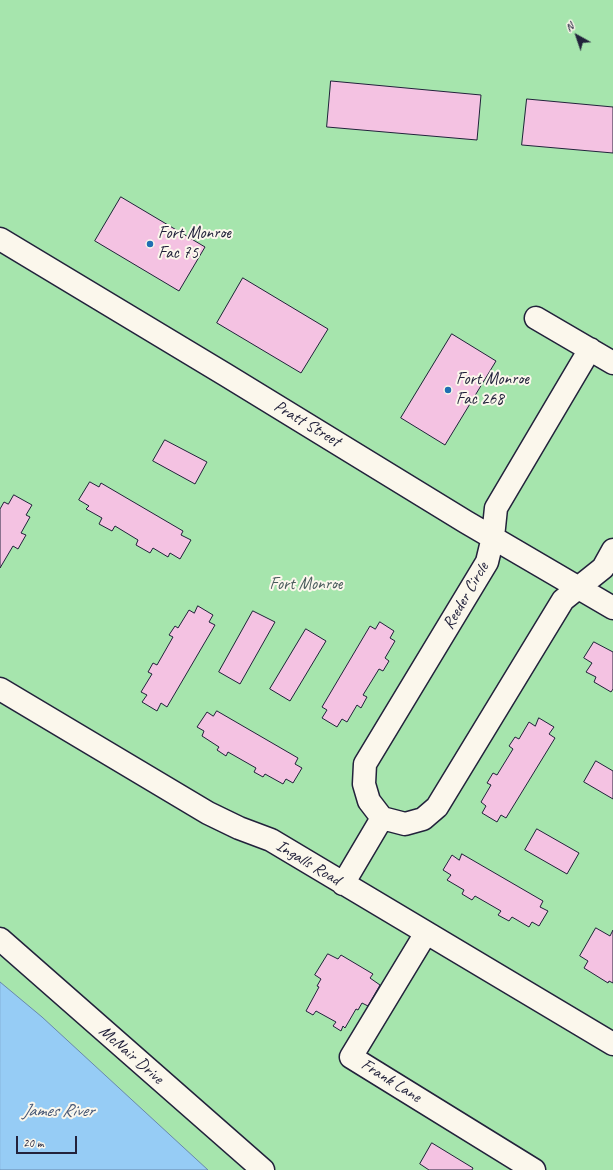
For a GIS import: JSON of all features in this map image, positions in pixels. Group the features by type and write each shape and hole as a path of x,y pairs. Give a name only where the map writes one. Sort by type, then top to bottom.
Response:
{"street":[{"name":"Pratt Street","path":"0,239 466,522 613,608"},
{"path":"536,318 613,363"},
{"name":"Reeder Circle","path":"382,818 369,801 364,784 365,764 487,562 493,537 496,508 590,349"},
{"path":"343,884 382,818 405,824 422,819 437,807 563,600 603,568 613,550"},
{"name":"Ingalls Road","path":"0,689 208,813 239,828 271,840 613,1044"},
{"name":"Frank Lane","path":"426,933 351,1056 534,1170"},
{"name":"McNair Drive","path":"0,939 263,1170"}],"green space":[{"name":"Fort Monroe","path":"0,0 613,0 613,1170 0,1170"}],"water":[{"name":"James River","path":"0,982 42,1017 208,1170 0,1170"}],"building":[{"path":"331,81 481,95 477,140 327,127"},
{"path":"527,99 613,107 613,153 522,145"},
{"name":"Fort Monroe Fac 75","path":"121,197 205,247 179,291 95,241"},
{"path":"243,278 328,329 301,373 217,323"},
{"name":"Fort Monroe Fac 268","path":"452,334 496,361 445,445 401,418"},
{"path":"165,440 207,462 195,484 153,461"},
{"path":"90,482 99,487 101,483 183,531 181,535 191,540 180,559 170,553 168,557 153,548 150,553 136,545 138,540 115,526 112,531 99,524 102,518 86,509 89,506 79,500"},
{"path":"14,495 32,505 26,515 30,517 21,533 26,535 18,549 13,546 0,568 0,509 4,502 8,504"},
{"path":"198,606 213,615 209,622 215,625 167,707 161,703 157,711 142,702 147,695 141,692 152,674 148,672 153,663 157,665 173,637 169,635 175,626 178,628 189,610 194,613"},
{"path":"253,611 275,622 240,684 219,672"},
{"path":"380,622 394,631 390,638 395,641 385,658 389,661 383,671 379,669 363,695 367,697 361,708 357,705 347,722 342,719 337,727 322,718 327,710 322,707 370,626 375,629"},
{"path":"306,629 326,641 290,701 270,689"},
{"path":"594,642 613,652 613,689 611,692 594,682 596,677 586,672 592,663 584,658"},
{"path":"217,711 298,758 295,764 302,768 293,783 286,779 283,784 265,774 263,777 254,772 256,768 228,752 226,756 217,750 219,747 202,736 204,731 197,727 207,712 213,716"},
{"path":"539,718 554,727 549,734 555,738 506,818 501,815 497,822 482,813 486,806 481,802 491,785 487,783 493,773 497,775 513,749 509,746 515,737 519,739 529,722 535,726"},
{"path":"596,761 613,771 613,799 584,782"},
{"path":"537,829 579,853 567,874 525,850"},
{"path":"462,854 543,901 540,907 548,911 539,926 532,922 529,927 512,917 509,921 498,915 501,911 475,896 472,900 462,894 464,890 447,880 451,875 443,870 452,855 459,860"},
{"path":"596,928 610,936 613,930 613,983 609,981 608,983 584,968 588,961 580,956"},
{"path":"328,954 338,959 341,955 373,974 370,978 380,985 368,1006 362,1003 358,1010 356,1009 345,1028 343,1026 341,1031 333,1026 336,1022 316,1011 313,1015 306,1011 319,987 317,986 321,979 315,975"},
{"path":"432,1143 473,1168 472,1170 429,1170 420,1164"}],"place":[{"name":"Fort Monroe Fac 75","path":"150,244"},
{"name":"Fort Monroe Fac 268","path":"448,390"}]}
